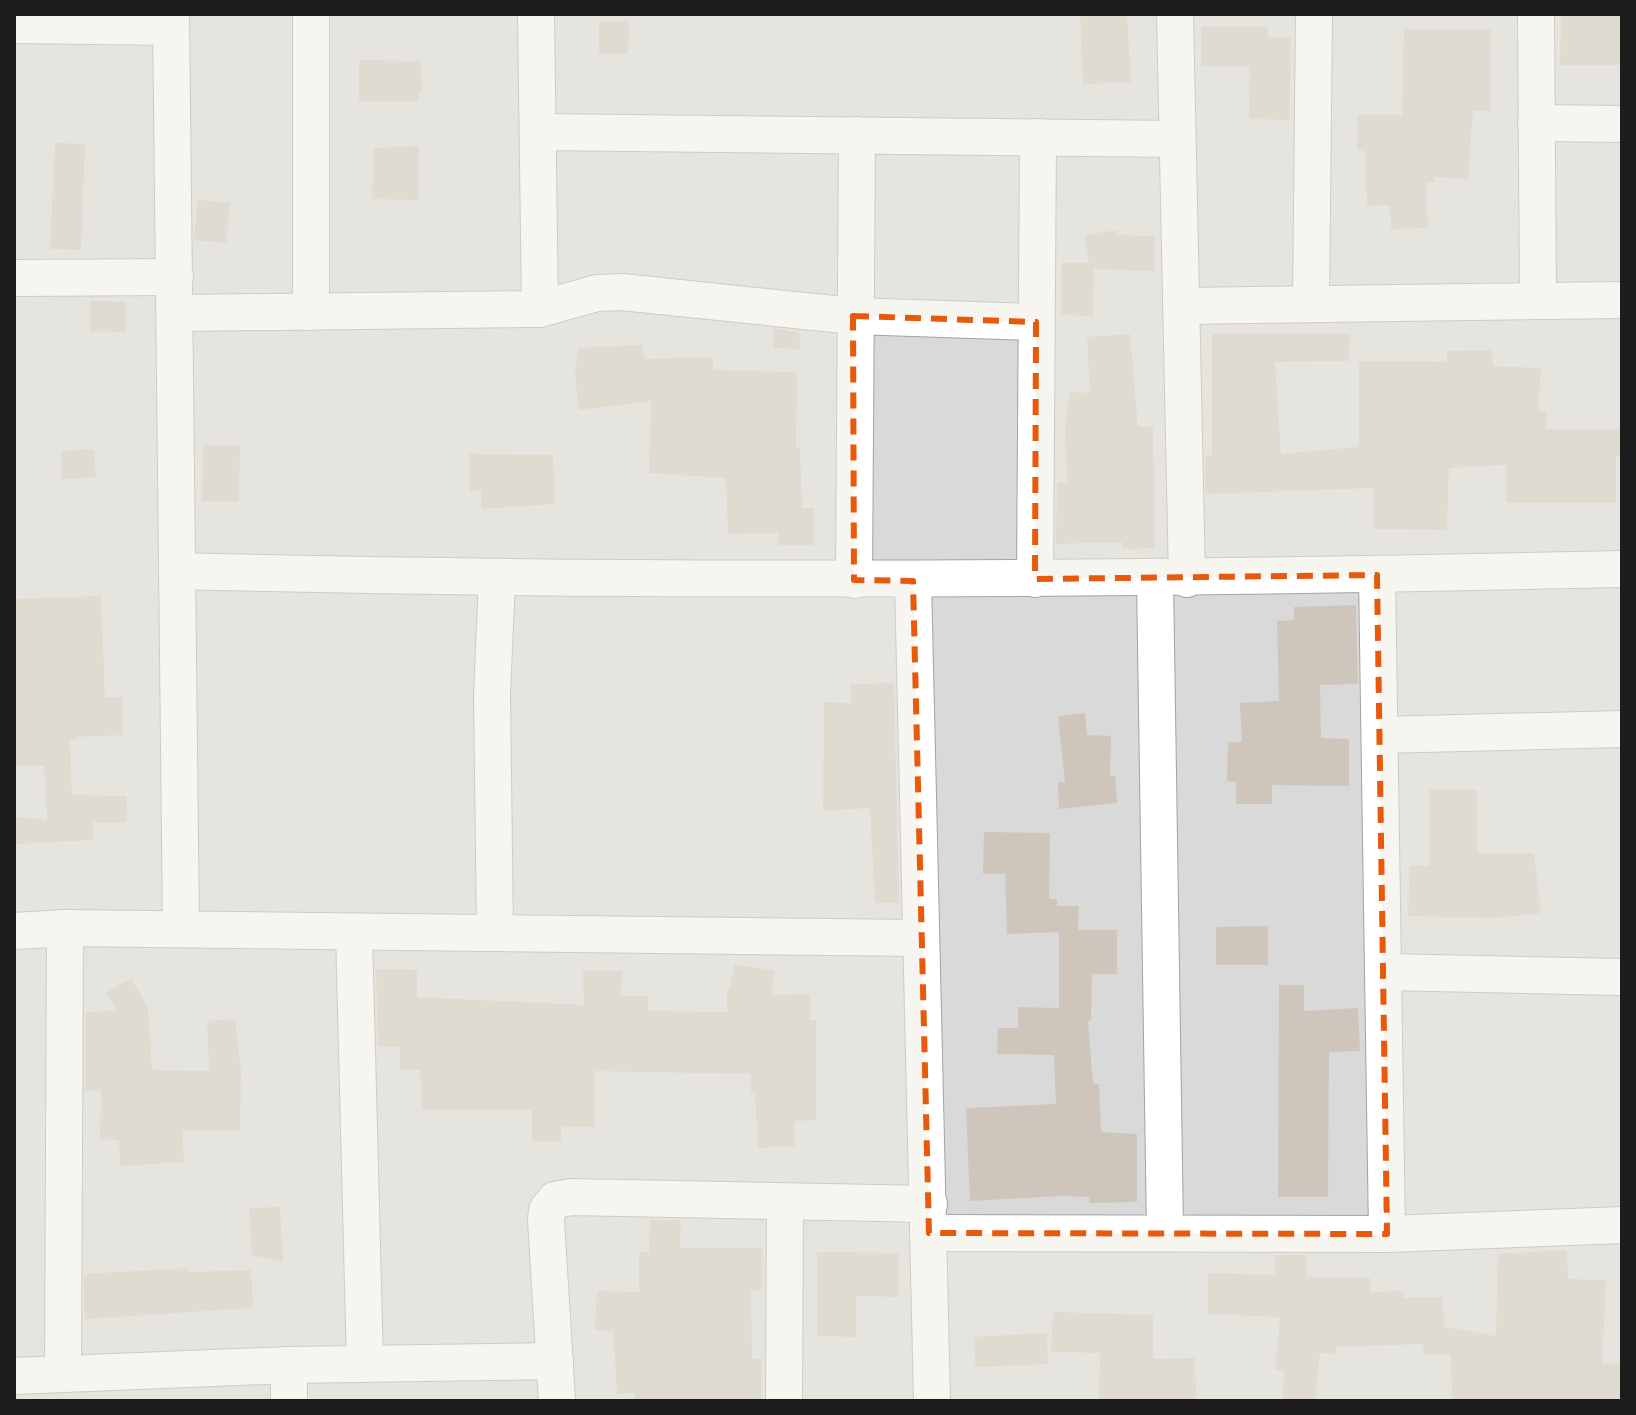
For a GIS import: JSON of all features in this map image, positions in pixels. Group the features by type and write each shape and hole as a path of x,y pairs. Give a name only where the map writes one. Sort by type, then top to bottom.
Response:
{"street":[{"path":"311,14 311,312"},
{"path":"536,14 540,309"},
{"path":"1165,1232 1171,579 1181,306 1175,14"},
{"path":"1311,304 1314,14"},
{"path":"1536,14 1538,301"},
{"path":"14,25 171,21 181,929"},
{"path":"1536,123 1622,124"},
{"path":"538,132 1177,139"},
{"path":"854,580 853,316 857,135"},
{"path":"1035,579 1038,137"},
{"path":"14,278 175,277"},
{"path":"176,313 540,309 597,293 622,292 853,316 1036,322"},
{"path":"1181,306 1622,300"},
{"path":"177,571 497,579 913,581 1622,569"},
{"path":"1377,575 1387,1234"},
{"path":"495,932 492,695 497,579"},
{"path":"913,581 932,1401"},
{"path":"1380,735 1622,729"},
{"path":"63,1374 65,928"},
{"path":"14,931 65,928 920,938"},
{"path":"354,933 365,1364"},
{"path":"1385,972 1622,977"},
{"path":"557,1401 546,1220 555,1200 571,1197 785,1203 929,1218 1165,1232 1387,1234 1622,1225"},
{"path":"784,1401 785,1203"},
{"path":"14,1376 289,1365 555,1361"},
{"path":"289,1365 289,1401"}],"highlighted area":[{"path":"853,316 1036,322 1035,579 1377,575 1387,1234 929,1233 913,581 854,580"}],"shaded area":[{"path":"14,14 1622,14 1622,1401 14,1401"}],"building":[{"path":"1080,14 1127,14 1131,82 1083,84"},
{"path":"1561,14 1622,14 1622,65 1560,65"},
{"path":"599,21 629,21 628,54 599,54"},
{"path":"1201,27 1268,27 1268,37 1291,37 1289,120 1249,119 1250,66 1201,66"},
{"path":"1404,29 1491,30 1490,111 1473,111 1468,179 1434,177 1434,182 1426,182 1428,228 1391,229 1390,205 1367,206 1365,151 1357,150 1357,115 1402,115"},
{"path":"359,60 421,61 422,90 419,90 419,101 359,101"},
{"path":"55,143 85,144 81,250 50,249"},
{"path":"419,146 418,200 372,199 374,148"},
{"path":"198,200 230,203 226,243 194,240"},
{"path":"1117,230 1118,235 1155,236 1154,271 1094,269 1093,316 1061,315 1062,263 1089,263 1085,235"},
{"path":"90,301 126,302 126,332 90,331"},
{"path":"774,329 800,332 799,349 773,348"},
{"path":"1130,334 1138,427 1153,427 1155,548 1123,549 1122,542 1056,544 1057,483 1067,483 1065,430 1069,392 1090,393 1087,337"},
{"path":"1212,334 1350,334 1349,361 1275,362 1281,454 1359,447 1359,361 1447,362 1447,351 1492,350 1493,366 1541,368 1538,411 1547,411 1546,429 1622,430 1622,456 1616,456 1616,503 1506,503 1506,465 1449,468 1447,530 1373,529 1373,488 1206,494 1205,455 1212,455"},
{"path":"643,345 644,359 713,357 713,370 797,372 796,448 800,448 802,508 814,508 814,545 778,545 778,533 728,534 726,478 649,473 651,401 579,410 575,375 578,348"},
{"path":"203,445 240,445 239,501 202,501"},
{"path":"94,449 96,477 62,479 61,451"},
{"path":"469,454 553,455 555,504 481,509 481,491 470,491"},
{"path":"101,596 105,697 122,697 123,735 77,737 77,740 70,741 72,795 127,796 126,823 92,822 94,840 14,844 14,817 47,820 44,766 14,766 14,599"},
{"path":"1356,605 1358,684 1320,685 1321,738 1349,739 1349,786 1272,785 1272,804 1236,804 1236,782 1227,781 1228,742 1242,742 1240,703 1279,701 1277,621 1294,620 1294,607"},
{"path":"894,683 899,903 875,903 870,808 823,811 824,702 851,703 850,684"},
{"path":"1085,713 1087,735 1111,736 1110,776 1115,776 1117,803 1059,809 1058,782 1065,782 1058,716"},
{"path":"1429,790 1477,790 1477,853 1534,853 1541,913 1496,918 1408,916 1410,865 1429,866"},
{"path":"984,832 1050,833 1049,899 1057,899 1057,906 1079,906 1078,930 1117,930 1117,974 1092,974 1091,1021 1088,1021 1093,1084 1099,1084 1101,1132 1137,1134 1137,1202 1089,1203 1089,1197 1061,1196 970,1201 966,1108 1056,1104 1054,1055 997,1054 998,1028 1018,1028 1018,1007 1059,1008 1059,932 1007,934 1005,874 983,874"},
{"path":"1268,926 1268,965 1216,965 1216,927"},
{"path":"734,964 775,971 771,995 810,994 810,1020 816,1020 816,1120 794,1121 795,1146 758,1148 755,1092 751,1093 750,1074 595,1071 595,1127 561,1126 561,1141 532,1141 532,1110 422,1110 420,1070 400,1070 400,1047 378,1047 376,969 417,970 417,997 584,1005 583,971 623,971 620,996 648,996 648,1011 727,1012 727,989 730,989"},
{"path":"131,978 148,1008 152,1070 209,1071 207,1021 235,1019 241,1071 240,1130 182,1130 184,1162 120,1166 119,1140 100,1139 101,1091 85,1090 86,1012 117,1011 106,992"},
{"path":"1279,985 1304,985 1304,1011 1358,1008 1360,1051 1329,1052 1328,1197 1278,1197"},
{"path":"280,1207 283,1262 252,1255 249,1208"},
{"path":"650,1220 681,1220 680,1248 763,1248 762,1290 751,1290 752,1359 762,1359 761,1401 635,1401 635,1393 617,1394 613,1331 595,1330 597,1291 639,1292 639,1252 649,1252"},
{"path":"1567,1250 1568,1279 1606,1280 1602,1363 1622,1364 1622,1401 1452,1401 1451,1354 1424,1355 1423,1344 1336,1347 1335,1354 1320,1353 1315,1401 1283,1401 1284,1371 1275,1370 1280,1317 1208,1314 1208,1273 1275,1275 1275,1255 1307,1255 1307,1277 1370,1278 1370,1292 1403,1291 1404,1298 1443,1297 1444,1327 1496,1336 1498,1254"},
{"path":"817,1252 899,1253 899,1297 856,1296 856,1337 817,1336"},
{"path":"188,1268 188,1272 251,1270 253,1308 85,1319 84,1274"},
{"path":"1053,1312 1153,1315 1153,1359 1195,1358 1196,1401 1099,1401 1100,1353 1051,1352"},
{"path":"1047,1333 1048,1364 975,1367 974,1337"}]}
